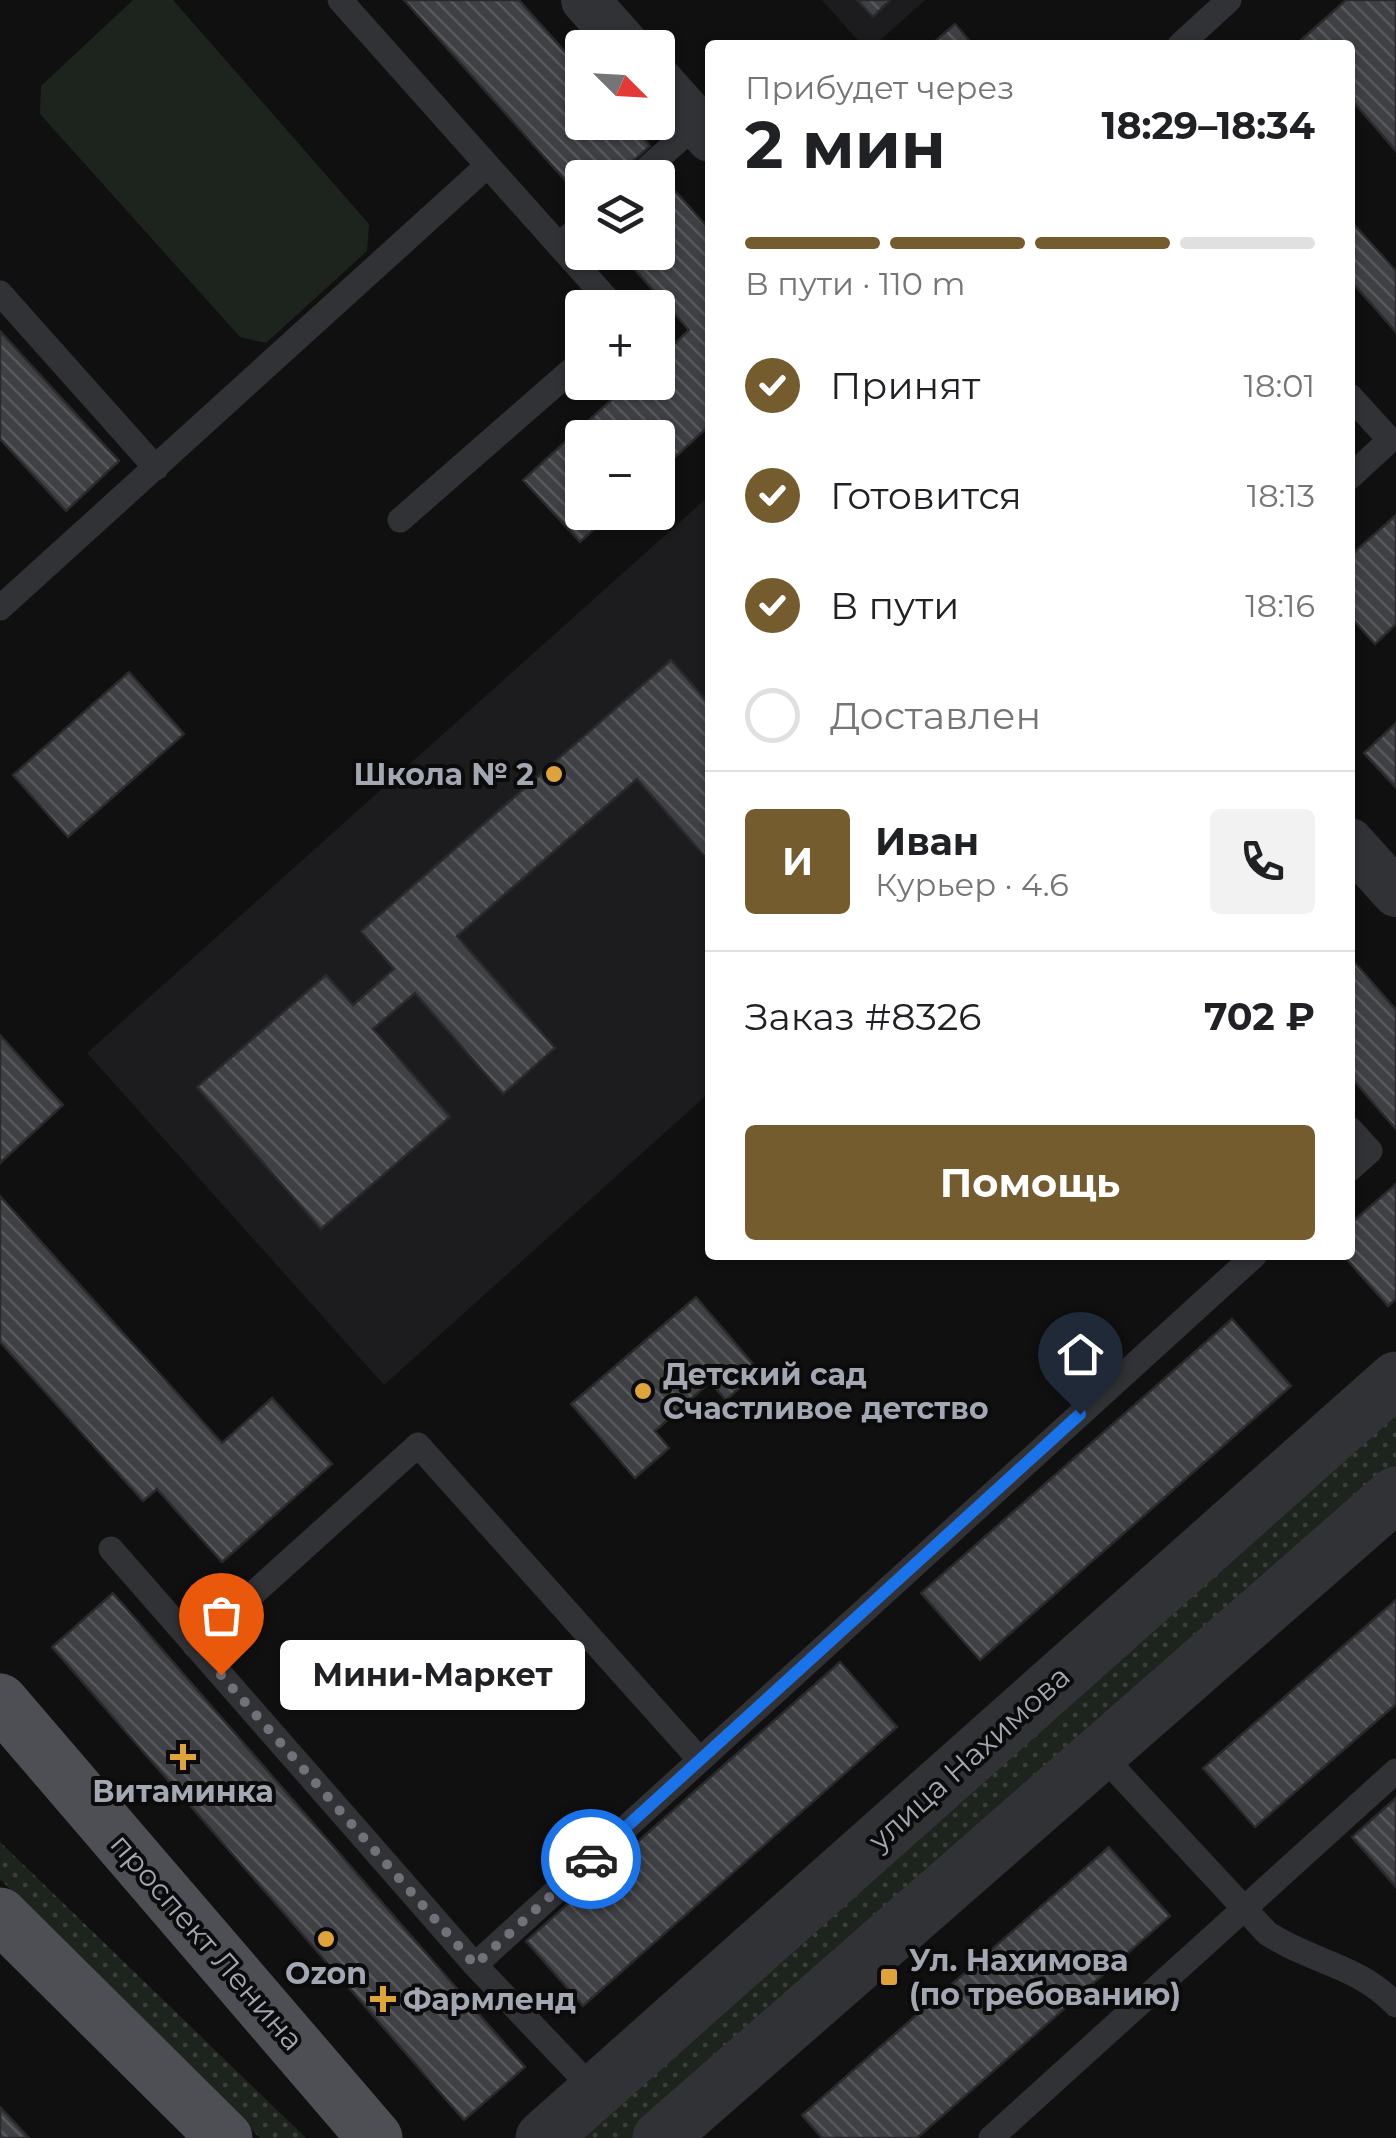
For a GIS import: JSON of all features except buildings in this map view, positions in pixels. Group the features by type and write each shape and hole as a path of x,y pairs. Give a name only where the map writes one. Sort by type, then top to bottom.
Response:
{"main road":[{"name":"проспект Ленина","path":"0,1701 375,2138"},
{"path":"0,1914 226,2138"}],"street":[{"path":"585,0 612,30"},
{"path":"675,99 704,131"},
{"path":"1355,854 1396,893"},
{"name":"улица Нахимова","path":"543,2138 1396,1379"},
{"path":"662,2137 1098,1751 1396,1494"}],"lane":[{"path":"340,0 600,290"},
{"path":"1185,40 1229,0"},
{"path":"662,160 704,131"},
{"path":"0,608 488,166"},
{"path":"559,245 565,240"},
{"path":"0,293 156,468"},
{"path":"400,520 565,376"},
{"path":"1355,401 1393,443 1355,474"},
{"path":"1355,1134 1370,1151 1355,1164"},
{"path":"475,1965 1250,1260"},
{"path":"196,1646 418,1445 700,1760"},
{"path":"111,1549 475,1965 594,2091"},
{"path":"1098,1751 1244,1910 1292,1949 1357,1972 1396,2006"},
{"path":"991,2138 1396,1771"}],"shaded area":[{"path":"133,0 173,0 369,224 367,251 266,343 240,337 40,114 41,86"},
{"path":"822,0 925,0 881,40 858,40"},
{"name":"Школа № 2","path":"705,499 705,1096 384,1385 87,1053"},
{"path":"1396,1390 1396,1484 667,2138 541,2138"},
{"path":"0,1842 306,2138 260,2138 0,1879"}],"way so far":[{"path":"221,1675 475,1965 591,1859"}],"place":[{"name":"Школа № 2","path":"554,774"},
{"name":"Детский сад Счастливое детство","path":"643,1391"},
{"name":"Мини-Маркет","path":"221,1675"},
{"name":"Витаминка","path":"183,1757"},
{"name":"Ozon","path":"326,1939"},
{"name":"Ул. Нахимова (по требованию)","path":"889,1977"},
{"name":"Фармленд","path":"383,1999"}],"route":[{"path":"591,1859 1080,1414"}]}
